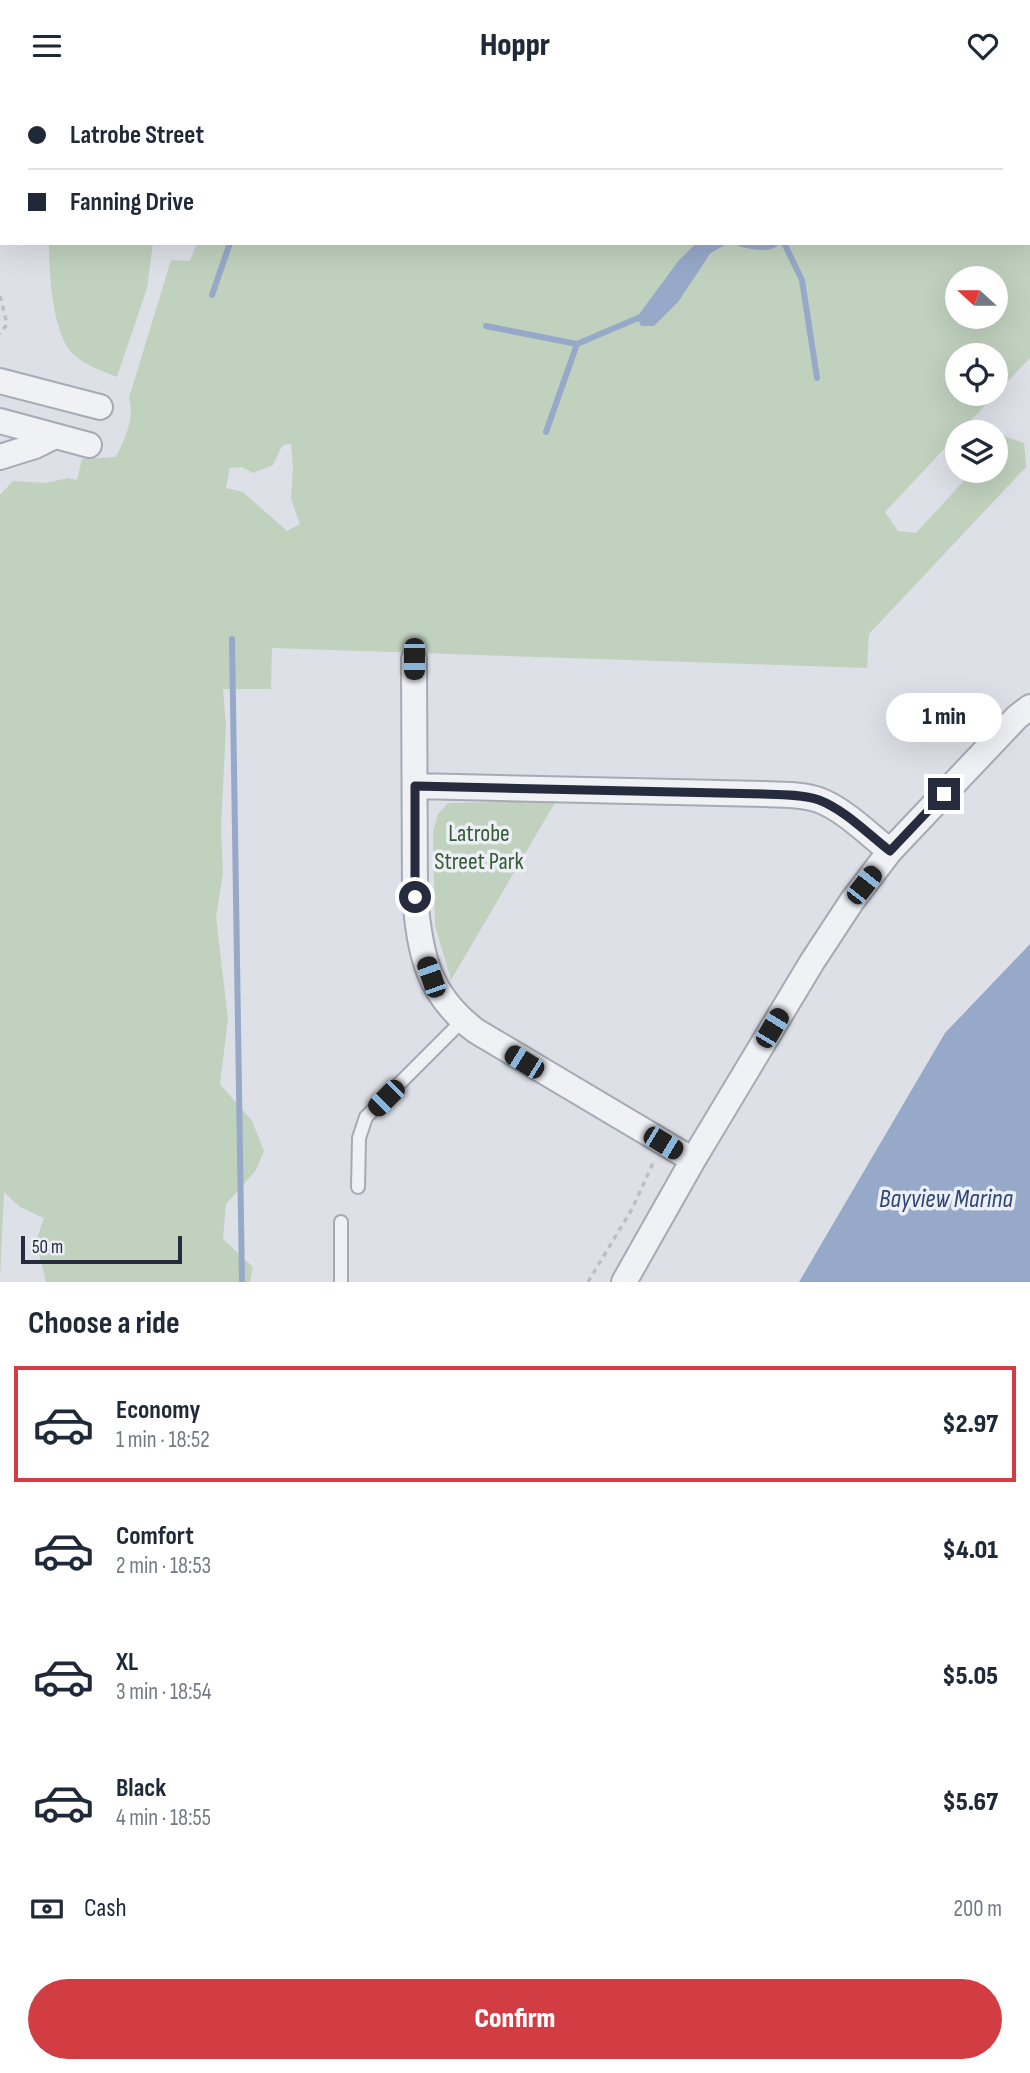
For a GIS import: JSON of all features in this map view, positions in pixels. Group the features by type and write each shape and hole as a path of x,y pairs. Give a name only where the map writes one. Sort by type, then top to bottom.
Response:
{"street":[{"path":"0,366 9,383 100,407"},
{"path":"0,421 89,445"},
{"path":"0,457 53,437"},
{"path":"414,659 415,897 418,930 425,960 435,985 462,1021 524,1062 692,1160"},
{"path":"624,1282 692,1160 830,934 890,851 1017,717 1030,707"},
{"path":"415,786 806,797 817,799 841,812 890,851"}],"lane":[{"path":"358,1187 359,1138 366,1117 462,1021"},
{"path":"341,1222 341,1282"}],"path":[{"path":"0,296 7,324 0,334"},
{"path":"588,1282 632,1209 663,1143"}],"green space":[{"path":"49,245 153,245 147,288 117,377 83,361 73,354 66,344 56,317"},
{"path":"196,245 694,245 679,260 696,273 711,254 725,245 1030,245 1030,358 1008,381 1008,343 945,343 945,406 985,406 971,420 945,420 945,448 885,512 898,531 916,533 962,483 1008,483 1008,437 1024,443 1026,467 869,634 867,668 272,648 271,689 223,689 226,726 221,828 223,873 216,917 228,1019 220,1084 252,1121 264,1151 256,1170 226,1204 223,1239 253,1267 250,1282 46,1282 36,1241 44,1218 20,1207 4,1192 0,1279 0,495 13,481 46,483 68,478 77,480 82,459 116,457 128,428 131,413 129,398 171,260 190,261","holes":["291,443 291,499 300,524 287,531 243,492 226,488 230,468 242,467 253,473 273,465 282,446"]},
{"name":"Latrobe Street Park","path":"556,801 451,980 435,926 433,832 438,814 448,803"}],"water":[{"path":"694,245 725,245 710,254 678,302 654,326 641,326 637,317 679,260"},
{"path":"736,245 778,245 763,250"},
{"name":"Bayview Marina","path":"1030,944 1030,1282 799,1282 945,1033"}],"waterway":[{"path":"212,295 229,245"},
{"path":"785,245 802,280 817,378"},
{"path":"486,326 577,344 645,315"},
{"path":"546,432 577,344"},
{"path":"232,639 242,1282"}],"route":[{"path":"415,897 415,786 806,797 817,799 841,812 890,851 944,794"}]}
